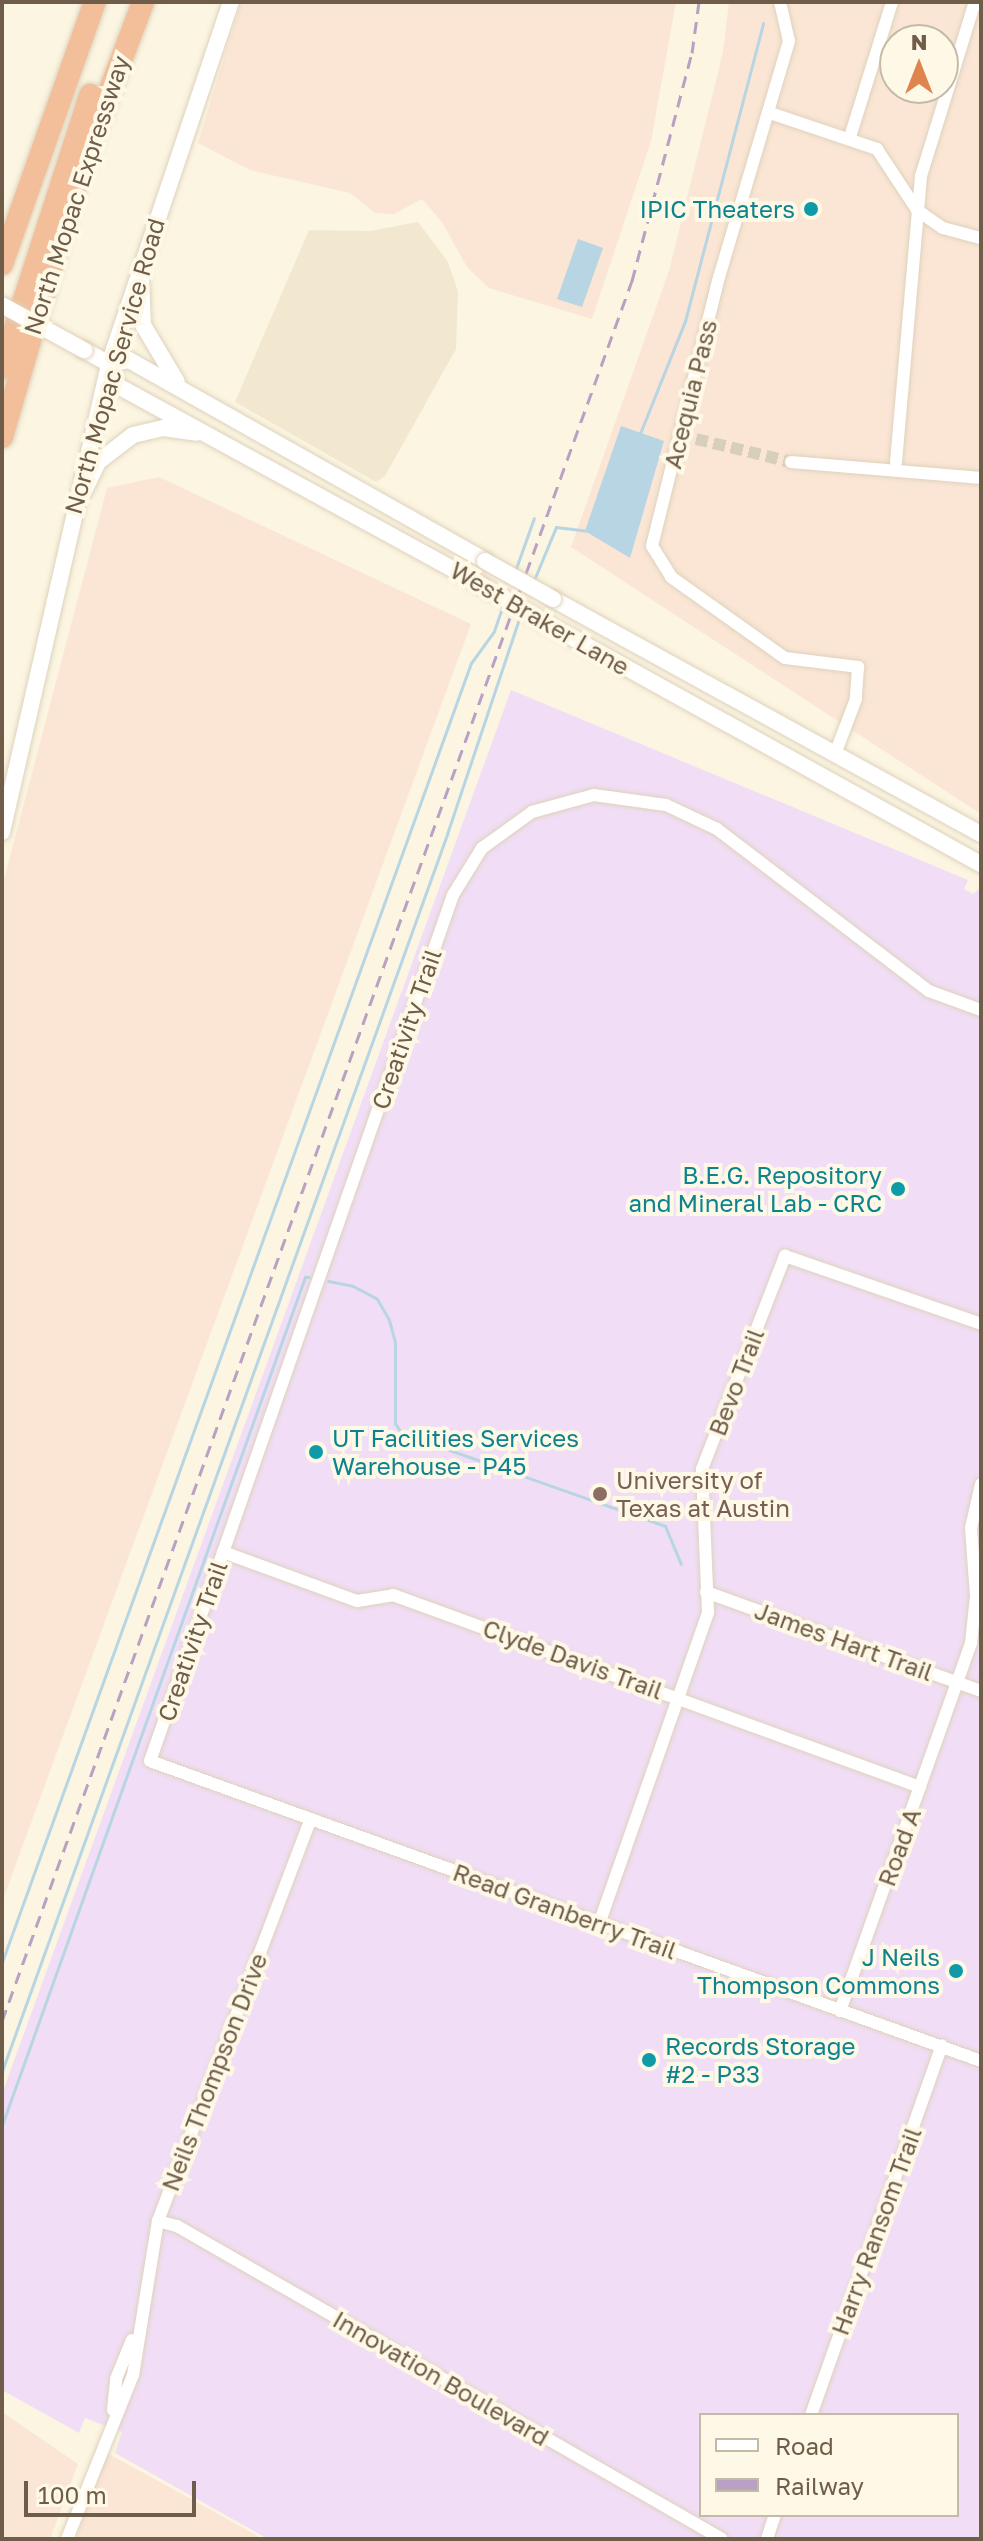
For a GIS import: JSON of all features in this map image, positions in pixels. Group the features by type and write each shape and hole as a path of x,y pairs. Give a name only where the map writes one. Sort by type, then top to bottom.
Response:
{"highway":[{"path":"2,213 79,2"},
{"path":"2,264 95,2"},
{"path":"2,368 65,161 127,2"},
{"name":"North Mopac Expressway","path":"2,437 80,169 143,2"}],"main road":[{"name":"North Mopac Service Road","path":"2,832 70,521 109,364 231,2"},
{"path":"142,259 143,325 159,359 183,389"},
{"name":"West Braker Lane","path":"2,305 109,364 118,386 215,436 981,864"},
{"name":"West Braker Lane","path":"109,364 128,359 553,599 981,834"},
{"path":"70,521 98,462 113,446 163,428 215,436"}],"street":[{"name":"Acequia Pass","path":"780,2 789,41 719,277 681,435 652,534 659,565 785,658 858,667 856,699 835,754"},
{"path":"850,137 892,2"},
{"path":"896,462 921,176 975,2 981,4"},
{"path":"770,113 850,137 877,149 917,210 943,228 981,238"},
{"path":"681,435 696,439"},
{"path":"791,462 981,478"},
{"name":"Creativity Trail","path":"150,1761 453,895 482,848 532,812 594,795 666,805 717,829 929,991 981,1010"},
{"name":"Bevo Trail","path":"599,1924 708,1612 702,1469 785,1256 981,1324"},
{"name":"Road A","path":"840,2011 958,1683 976,1618 971,1528 981,1484"},
{"name":"Clyde Davis Trail","path":"223,1552 357,1601 393,1595 920,1787"},
{"name":"James Hart Trail","path":"706,1592 981,1691"},
{"name":"Read Granberry Trail","path":"150,1761 981,2061"},
{"name":"Neils Thompson Drive","path":"67,2539 112,2416 116,2379 137,2330 158,2221 311,1819"},
{"name":"Harry Ransom Trail","path":"812,2413 942,2046"},
{"name":"Innovation Boulevard","path":"158,2221 177,2226 722,2539"},
{"path":"767,2539 774,2517"}],"shaded area":[{"path":"241,2 676,2 651,141 592,319 489,288 467,267 442,222 422,199 394,214 375,213 350,193 250,170 198,143"},
{"path":"729,2 981,2 981,814 571,547 669,271 723,52"},
{"path":"418,222 448,262 458,292 456,349 385,476 376,482 235,402 309,230 370,231"},
{"path":"159,477 471,624 2,1902 2,887 107,488"},
{"name":"University of Texas at Austin","path":"511,690 968,880 964,889 973,894 981,887 981,2539 268,2539 115,2453 122,2432 85,2418 79,2433 2,2390 2,2094"},
{"path":"2,2412 78,2464 50,2539 2,2539"},
{"path":"107,2453 191,2499 263,2539 76,2539"}],"water":[{"path":"578,239 603,248 582,307 557,299"},
{"path":"621,426 664,441 630,558 585,531"}],"waterway":[{"path":"639,436 685,321 763,23"},
{"path":"515,571 534,518"},
{"path":"534,580 556,527 587,531"},
{"path":"2,1962 471,663 494,631 503,605"},
{"path":"2,2071 447,834 521,613"},
{"path":"2,2125 305,1277 309,1277"},
{"path":"328,1281 353,1286 377,1299 389,1320 395,1342 395,1423 401,1433 665,1526 681,1564"}],"tunnel":[{"path":"696,439 791,462"}],"railway":[{"path":"2,2021 632,281 692,53 699,2"}],"place":[{"name":"IPIC Theaters","path":"811,209"},
{"name":"B.E.G. Repository and Mineral Lab - CRC","path":"898,1189"},
{"name":"UT Facilities Services Warehouse - P45","path":"316,1452"},
{"name":"University of Texas at Austin","path":"600,1494"},
{"name":"J Neils Thompson Commons","path":"956,1971"},
{"name":"Records Storage #2 - P33","path":"649,2060"}]}
